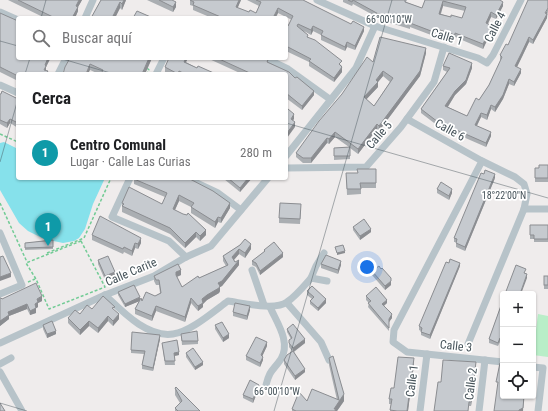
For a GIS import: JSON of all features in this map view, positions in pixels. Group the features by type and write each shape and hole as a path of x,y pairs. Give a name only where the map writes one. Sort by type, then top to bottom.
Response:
{"street":[{"path":"86,16 93,0"},
{"name":"Calle 1","path":"317,0 335,3 375,26 478,58 487,63"},
{"name":"Calle 4","path":"487,63 494,55 520,0"},
{"path":"0,12 16,19"},
{"path":"288,154 356,68 375,26"},
{"name":"Calle 5","path":"288,168 366,167 407,119 434,82 444,47"},
{"path":"59,72 65,60"},
{"path":"157,72 163,60"},
{"path":"269,60 288,69 331,100"},
{"path":"0,85 16,92"},
{"name":"Calle 6","path":"407,119 482,161 515,177 524,184 527,194 524,209"},
{"name":"Calle 3","path":"482,161 394,330 393,342 407,352 500,362"},
{"path":"129,180 112,217 169,241 186,257"},
{"path":"190,180 218,193 241,210"},
{"name":"Calle Carite","path":"0,343 105,295 154,276 186,257 210,246 266,180"},
{"path":"468,344 524,209 548,209"},
{"path":"0,233 22,285 0,294"},
{"path":"105,295 125,314 142,325 156,332 173,334 193,326 228,301 267,306 286,303 311,278 324,253"},
{"path":"252,270 267,306 285,342 284,352 269,372 266,385"},
{"path":"311,278 327,281"},
{"path":"286,303 321,342 329,360"},
{"name":"Calle 1","path":"420,411 427,354"},
{"path":"0,364 12,358"},
{"name":"Calle 2","path":"479,411 485,360"},
{"path":"536,367 543,368 538,411"},
{"path":"0,372 22,411"}],"path":[{"path":"144,67 149,70 148,72"},
{"path":"0,134 16,141"},
{"path":"26,263 84,238 109,180"},
{"path":"0,203 26,263 36,279 49,309 105,287 81,241 26,263"}],"green space":[{"path":"538,314 548,316 548,357 536,355 536,330"}],"water":[{"path":"4,142 16,148 16,180 104,180 93,204 85,229 79,238 74,241 63,243 44,239 28,231 19,223 0,190 0,143"}],"building":[{"path":"18,0 79,0 76,6 78,7 73,16 51,16"},
{"path":"101,0 124,0 122,4 120,2 113,16 92,16"},
{"path":"159,0 172,0 176,2 173,7"},
{"path":"190,0 239,0 236,7 256,13 261,2 256,0 303,0 351,24 353,21 364,27 355,46 347,42 345,47 321,35 323,31 313,26 311,30 298,24 297,26 308,35 307,37 315,40 342,61 339,64 342,67 334,78 309,61 311,59 288,47 288,26 293,16 278,8 274,16 218,16 193,5 194,2"},
{"path":"353,0 405,0 405,2 422,8 425,0 500,0 503,2 496,15 491,12 486,23 492,26 483,44 455,33 455,35 440,30 439,34 410,23 384,17","holes":["443,1 466,7 462,18 439,14"]},
{"path":"528,0 548,0 548,8 545,13 547,14 533,40 529,37 515,66 521,69 514,82 509,79 503,95 495,107 491,105 487,115 481,113 475,125 491,132 486,143 438,122 421,109 450,68 443,66 449,53 472,63 466,80 455,91 445,106 467,116 476,98 479,100 489,85 502,57 500,55 506,44 508,45"},
{"path":"137,11 148,16 134,16"},
{"path":"0,13 16,20 16,60 47,60 44,70 48,71 16,72 16,75 0,67"},
{"path":"380,37 426,48 420,71 379,126 377,124 358,149 335,132 329,139 327,138 311,158 303,158 296,153 319,121 342,94 367,57 373,62","holes":["383,71 393,78 374,106 364,97 378,82 376,80"]},
{"path":"69,60 148,60 143,72 102,72 103,70 90,64 87,72 64,72"},
{"path":"168,60 185,60 184,62 197,68 198,66 212,72 174,72 165,67"},
{"path":"221,60 268,60 267,62 289,72 314,91 302,106 288,95 288,72 248,72"},
{"path":"2,91 16,98 16,122 10,119 7,123 0,120"},
{"path":"288,109 294,114 291,119 295,122 288,132"},
{"path":"350,147 350,156 334,156 334,148"},
{"path":"539,165 548,165 548,178 535,178 535,168 539,168"},
{"path":"357,169 376,169 376,183 360,183 361,189 347,189 346,173 358,173"},
{"path":"485,170 495,174 465,247 456,243 457,239 454,238 481,173 484,174"},
{"path":"136,180 192,180 213,191 230,203 221,218 218,217 215,222 191,207 194,203 179,195 173,209 183,214 187,215 188,213 206,230 200,236 196,232 185,243 170,228 122,206 129,187 162,204 167,193"},
{"path":"230,180 246,180 240,188"},
{"path":"441,182 452,189 449,196 437,189"},
{"path":"280,203 301,204 300,219 279,218"},
{"path":"100,216 141,238 138,244 135,243 132,251 124,247 123,249 92,235"},
{"path":"364,219 371,229 360,236 353,227"},
{"path":"530,225 548,225 548,239 534,239 534,235 530,235"},
{"path":"245,239 251,244 245,253 239,249 232,257 235,262 239,260 222,281 218,283 220,286 219,288 202,299 203,303 198,306 191,298 185,317 156,306 152,316 135,309 141,298 142,301 146,292 155,296 161,293 159,280 156,280 154,276 178,264 181,270 176,272 176,275 182,287 198,276 199,278 228,265 223,256 240,245"},
{"path":"53,240 53,247 25,248 25,243"},
{"path":"274,242 283,253 260,271 256,263 252,261"},
{"path":"343,245 345,251 337,253 335,247"},
{"path":"326,255 341,261 338,270 321,264"},
{"path":"3,256 11,273 0,277 0,257"},
{"path":"108,256 115,272 105,276 98,260"},
{"path":"450,259 460,263 430,335 421,332 422,328 419,326 446,262 449,263"},
{"path":"516,265 526,269 524,273 527,274 521,291 506,291"},
{"path":"379,266 391,278 391,281 385,286 372,271"},
{"path":"544,276 548,276 548,285 544,285"},
{"path":"36,283 42,296 37,299 38,302 35,304 36,308 30,311 27,304 8,312 9,315 0,321 0,298 2,299"},
{"path":"134,285 140,297 125,304 118,292"},
{"path":"312,286 326,299 318,308 310,301 314,297 307,291"},
{"path":"376,287 387,300 382,304 392,314 389,319 389,328 368,303 371,301 366,296"},
{"path":"103,296 115,307 112,308 119,314 113,321 108,316 98,328 89,321 80,330 68,318 75,310 80,314 87,305 92,309"},
{"path":"235,303 250,306 247,316 233,312"},
{"path":"500,308 500,338 498,343 489,339"},
{"path":"52,321 56,331 47,334 43,325"},
{"path":"222,322 229,334 223,338 215,325"},
{"path":"293,324 305,339 293,348 289,343 289,340 292,338 287,329"},
{"path":"197,331 198,341 182,341 181,334"},
{"path":"132,332 160,335 153,368 142,365 145,351 131,350"},
{"path":"256,337 267,342 261,355 263,357 260,363 246,356"},
{"path":"177,340 179,352 174,353 175,361 165,361 162,343"},
{"path":"193,348 203,362 195,367 186,353"},
{"path":"293,351 305,369 295,376 284,360 287,355"},
{"path":"333,356 344,394 334,409 336,409 335,411 296,411 292,409 299,392 307,401 312,389 339,400 329,358"},
{"path":"398,357 414,358 407,411 390,410 392,399 389,399 391,388 394,388"},
{"path":"443,360 476,362 471,402 469,402 468,411 434,411 438,382 441,382"},
{"path":"500,363 500,399 524,399 523,408 519,411 494,411 498,382 496,382"},
{"path":"250,380 259,385 253,399 243,395"},
{"path":"176,387 200,411 178,411 175,408 182,401 175,388"},
{"path":"0,403 5,411 0,411"}],"place":[{"name":"Centro Comunal","path":"48,246"}]}
